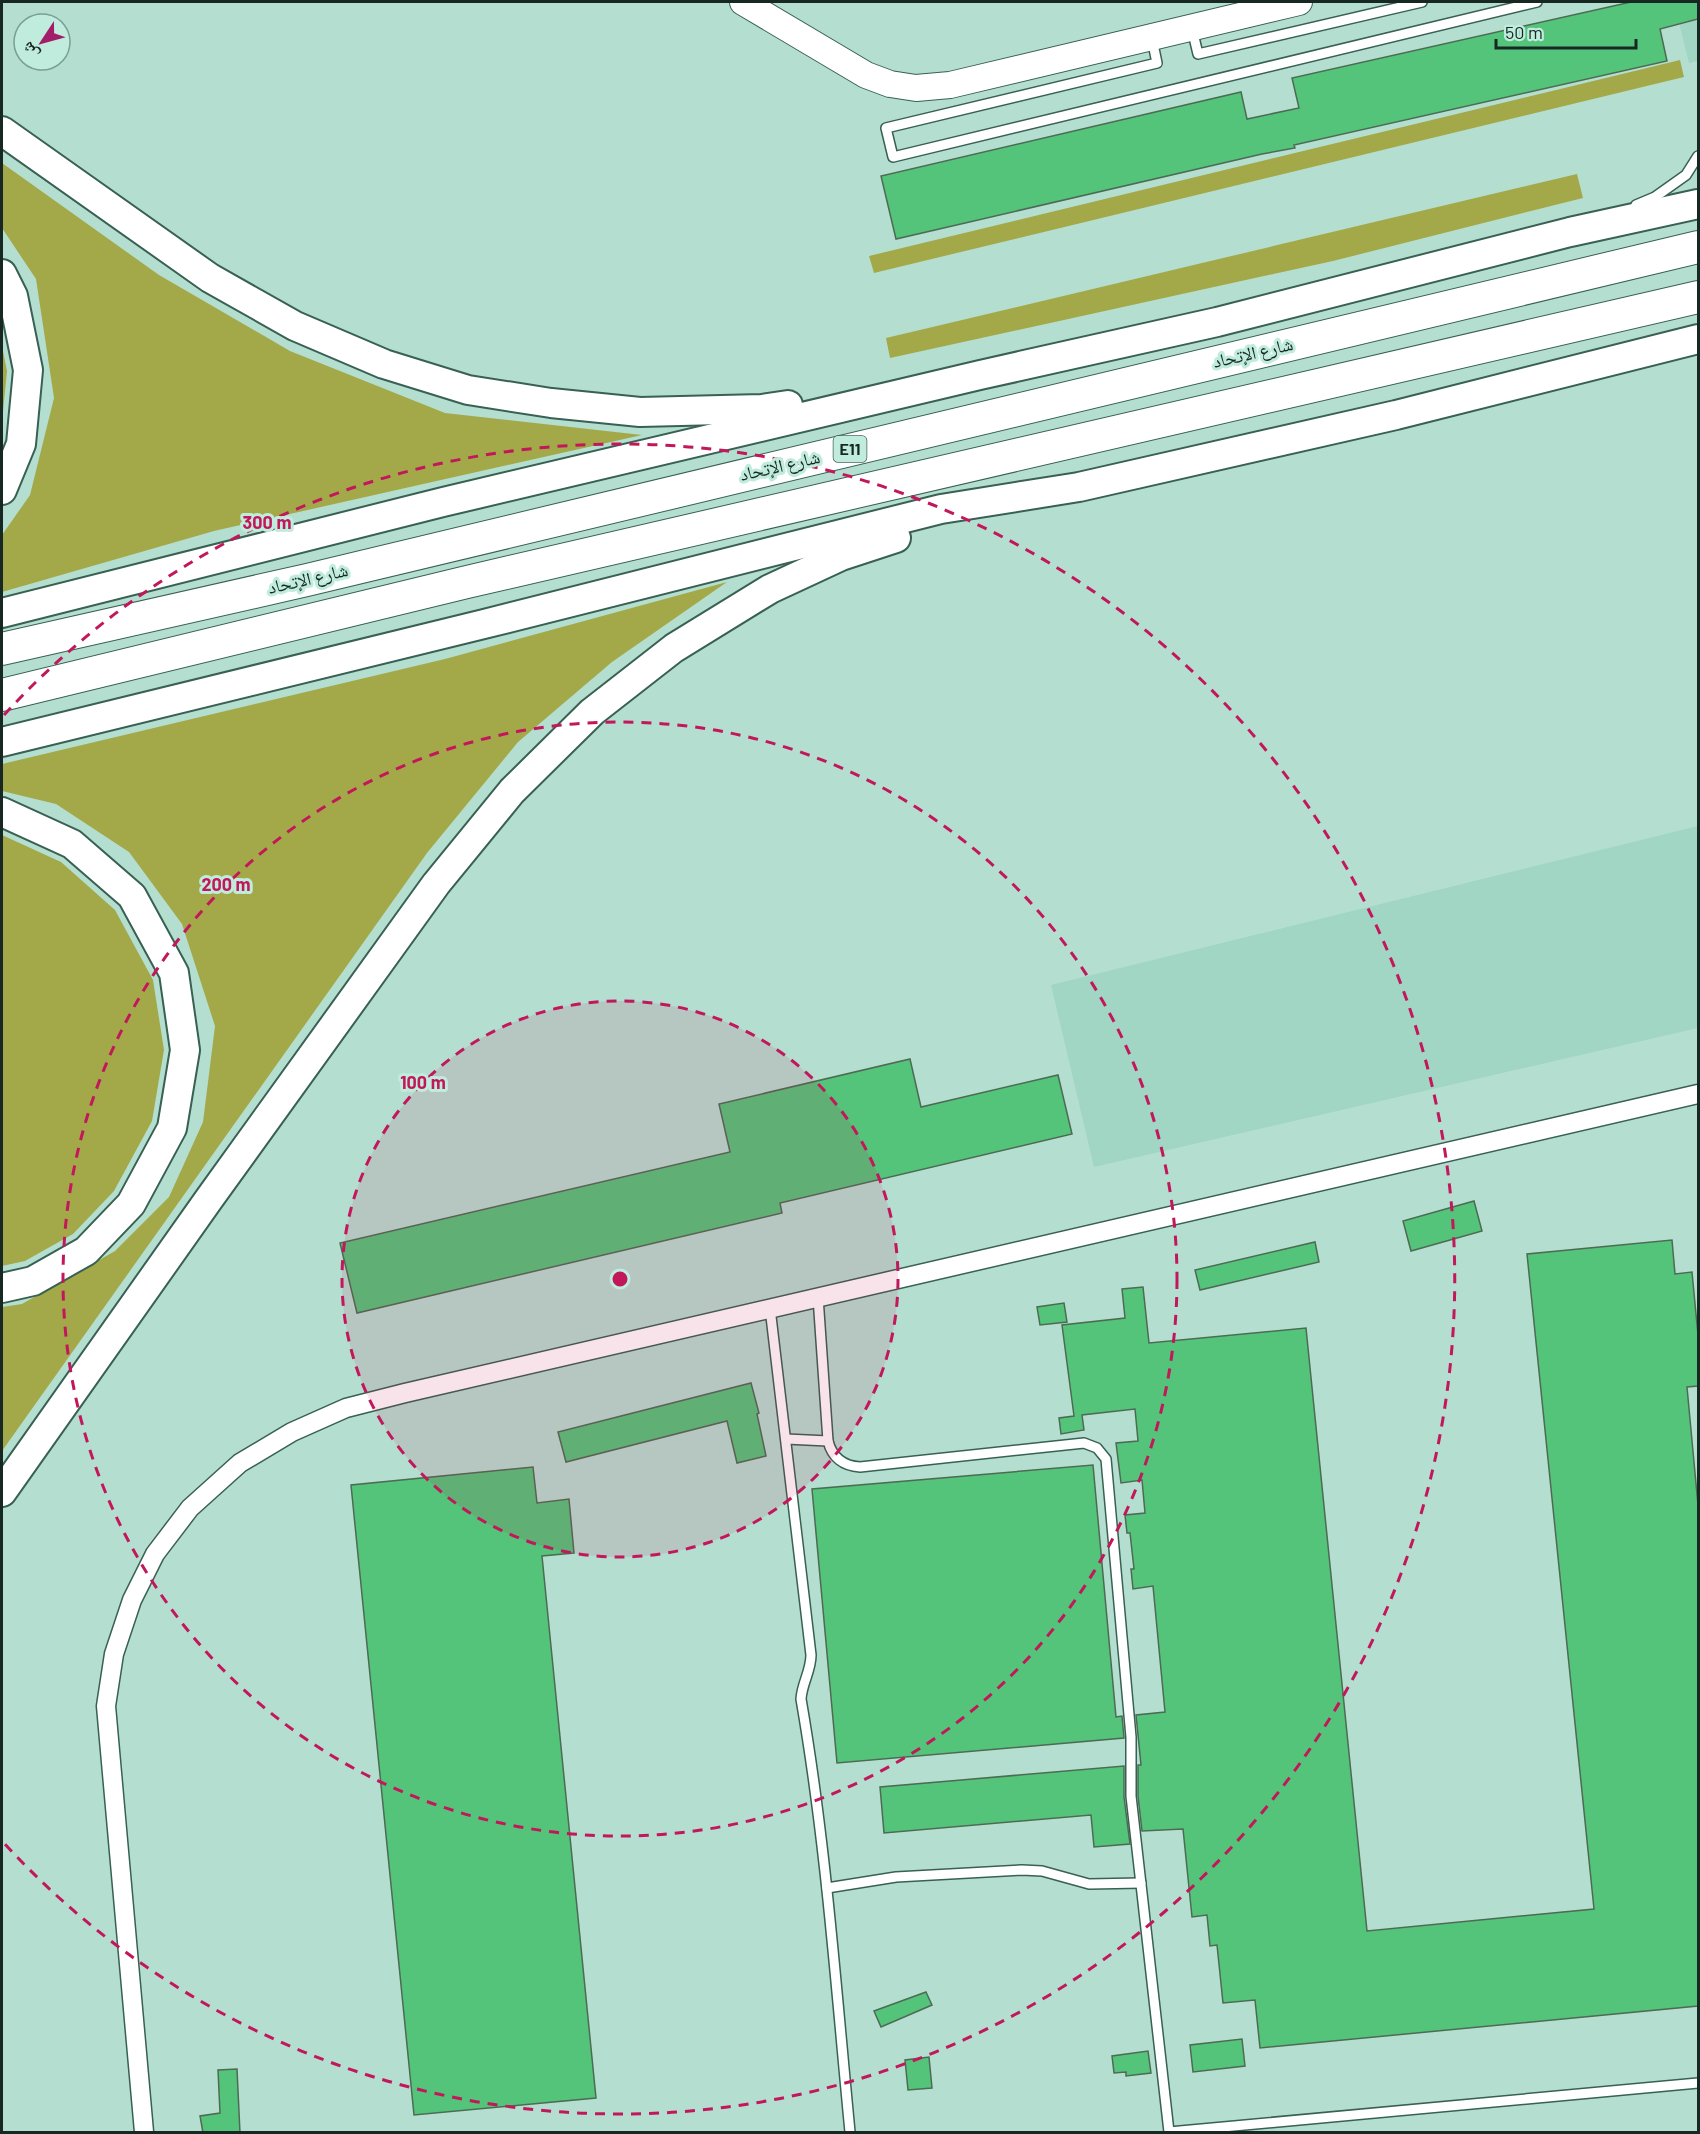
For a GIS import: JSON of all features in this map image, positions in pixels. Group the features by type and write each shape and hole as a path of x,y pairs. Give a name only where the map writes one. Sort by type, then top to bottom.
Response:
{"highway":[{"name":"شارع الإتحاد","path":"2,649 318,577 1698,247"},
{"name":"E11","path":"2,695 455,585 1698,297"}],"main road":[{"path":"2,131 210,278 295,326 384,364 468,390 562,405 640,412 699,411 762,409 980,375"},
{"path":"2,613 443,502 980,375 1217,322 1570,232 1698,204"},
{"path":"2,274 13,296 28,370 21,444 2,490"},
{"path":"2,1492 436,884 512,791 592,712 674,648 770,589 841,556 928,527 1079,487 1396,415 1698,339"},
{"path":"2,742 941,509 1079,487"},
{"path":"2,812 72,844 132,896 174,973 185,1050 172,1128 131,1204 86,1251 33,1281 2,1288"}],"street":[{"path":"743,2 866,75 891,84 916,88 950,85 1152,37 1257,7 1299,2"},
{"path":"144,2133 106,1706 114,1654 132,1600 155,1554 190,1508 240,1463 292,1432 346,1408 1698,1094"}],"lane":[{"path":"1191,27 1198,54 1422,2"},
{"path":"1152,37 1157,63 886,129 893,157 1537,2"},
{"path":"1570,232 1655,197 1686,175 1698,156"},
{"path":"1659,350 1698,349"},
{"path":"818,1297 828,1441 838,1460 852,1466 1077,1444 1091,1445 1106,1459 1131,1737 1131,1796 1169,2132 1698,2083"},
{"path":"770,1308 811,1655 810,1669 801,1690 801,1699 812,1757 827,1888 850,2133"},
{"path":"786,1439 828,1441"},
{"path":"827,1888 896,1877 1022,1870 1042,1872 1089,1884 1141,1883"}],"shaded area":[{"path":"1674,2 1698,2 1698,61 1689,63"},
{"path":"1698,826 1698,1028 1094,1167 1051,985"}],"green space":[{"path":"1680,60 1684,77 874,273 869,256"},
{"path":"2,163 159,275 290,351 445,413 642,435 214,531 2,592 2,535 30,495 54,398 36,279 2,228"},
{"path":"1577,174 1583,198 1333,261 890,358 886,338"},
{"path":"2,346 7,371 2,422"},
{"path":"727,582 612,662 518,742 427,853 2,1451 2,1307 22,1304 115,1251 169,1197 203,1122 215,1026 182,924 129,852 56,804 2,791 2,764 445,659"},
{"path":"2,835 61,862 115,910 153,980 164,1050 152,1121 114,1191 73,1234 25,1261 2,1266"}],"building":[{"path":"1631,2 1698,2 1698,19 1660,29 1667,61 1294,145 1295,148 896,239 881,176 1241,92 1247,119 1299,108 1292,78"},
{"path":"910,1059 921,1107 1058,1075 1072,1134 780,1203 782,1213 357,1313 340,1243 730,1152 719,1104"},
{"path":"1474,1201 1482,1231 1411,1251 1403,1221"},
{"path":"1672,1240 1675,1274 1692,1272 1698,1335 1698,1386 1687,1387 1698,1505 1698,2006 1260,2048 1255,2000 1223,2003 1217,1945 1210,1946 1207,1915 1192,1917 1183,1829 1142,1831 1138,1796 1138,1765 1141,1765 1136,1715 1165,1712 1153,1586 1133,1589 1131,1569 1134,1569 1130,1533 1127,1533 1125,1515 1145,1513 1142,1480 1121,1483 1116,1443 1138,1441 1135,1409 1082,1415 1084,1430 1061,1434 1059,1418 1074,1416 1062,1325 1125,1318 1122,1289 1143,1287 1149,1343 1306,1328 1367,1931 1594,1909 1527,1254"},
{"path":"1315,1242 1319,1262 1200,1290 1195,1270"},
{"path":"1064,1303 1067,1322 1040,1325 1037,1307"},
{"path":"751,1383 766,1456 737,1463 727,1421 566,1462 558,1432"},
{"path":"1093,1465 1116,1717 1122,1716 1124,1738 837,1763 812,1489"},
{"path":"533,1467 537,1503 569,1499 574,1553 542,1556 596,2098 414,2115 351,1485"},
{"path":"1124,1766 1124,1797 1130,1844 1094,1847 1091,1815 884,1833 880,1787"},
{"path":"926,1992 932,2005 881,2027 874,2011"},
{"path":"1242,2039 1245,2066 1193,2072 1190,2045"},
{"path":"1148,2051 1151,2073 1126,2076 1126,2072 1114,2073 1112,2056"},
{"path":"929,2057 932,2088 908,2090 905,2060"},
{"path":"237,2069 240,2133 203,2133 200,2116 220,2113 218,2070"}]}
